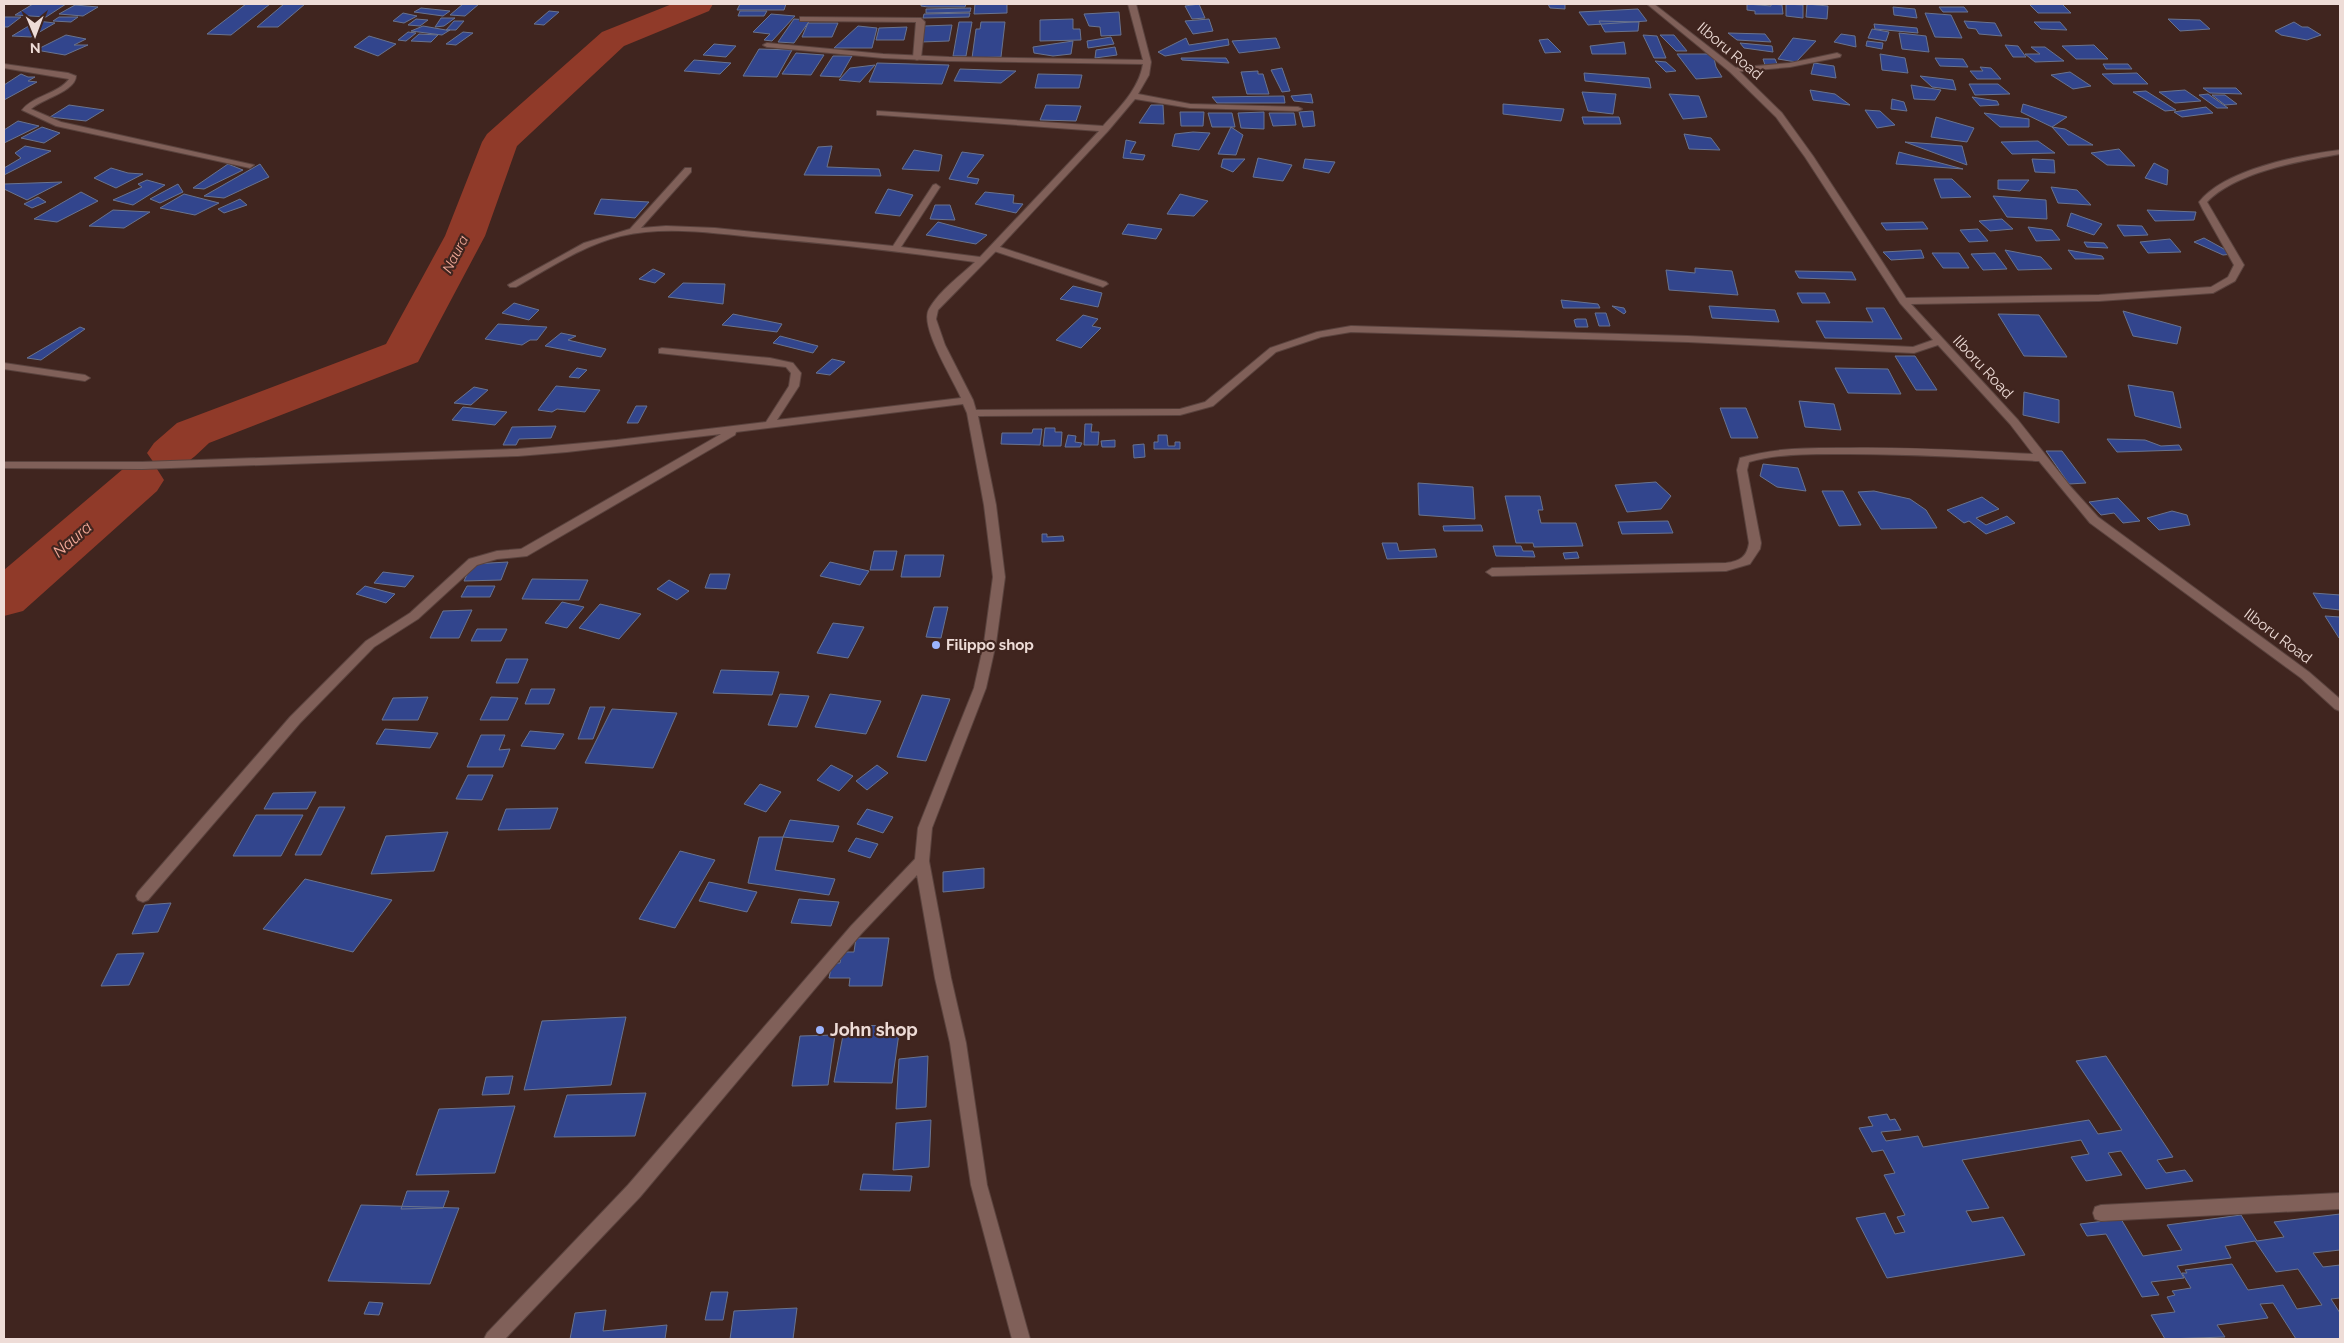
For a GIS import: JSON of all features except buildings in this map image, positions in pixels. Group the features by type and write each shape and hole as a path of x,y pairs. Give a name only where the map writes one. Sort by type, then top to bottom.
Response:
{"street":[{"path":"1021,1339 979,1185 958,1043 943,978 922,861 925,828 980,688 990,642 998,577 990,505 972,413 968,400 940,346 931,319 933,310 944,297 994,248 1105,129 1132,96 1145,75 1147,62 1132,4"},
{"name":"Ilboru Road","path":"1650,4 1733,70 1779,116 1903,302 2014,422 2040,458 2094,520 2305,675 2340,706"},
{"path":"803,19 918,20 921,22 917,58"},
{"path":"767,44 917,58 1147,62"},
{"path":"1733,70 1799,64 1837,55"},
{"path":"4,66 68,75 73,78 69,84 36,101 26,110 50,120 250,164"},
{"path":"1132,96 1190,106 1298,108"},
{"path":"880,113 1105,129"},
{"path":"1903,302 2099,298 2213,290 2232,280 2239,265 2212,222 2203,202 2207,196 2239,179 2269,168 2340,152"},
{"path":"633,231 688,170"},
{"path":"896,248 936,187"},
{"path":"514,285 592,243 633,231 703,230 896,248 982,260"},
{"path":"994,248 1103,284"},
{"path":"972,413 1180,412 1209,404 1273,350 1310,337 1351,329 1688,339 1914,350 1938,341"},
{"path":"662,351 770,361 788,365 796,374 794,386 770,425"},
{"path":"4,366 85,378"},
{"path":"4,465 140,466 376,455 478,454 565,449 735,430 968,400"},
{"path":"143,896 295,720 370,644 414,616 473,562 497,555 523,553 735,430"},
{"path":"1492,572 1740,565 1750,560 1754,553 1755,543 1742,470 1744,460 1760,455 1784,452 1897,450 2040,458"},
{"path":"493,1339 634,1191 856,930 922,861"},
{"path":"2101,1213 2340,1201"}],"waterway":[{"name":"Naura","path":"171,453 193,433 403,353 465,236 500,142 613,39 698,4"},
{"name":"Naura","path":"4,598 140,480"}],"place":[{"name":"Filippo shop","path":"936,645"},
{"name":"John shop","path":"820,1030"}]}
